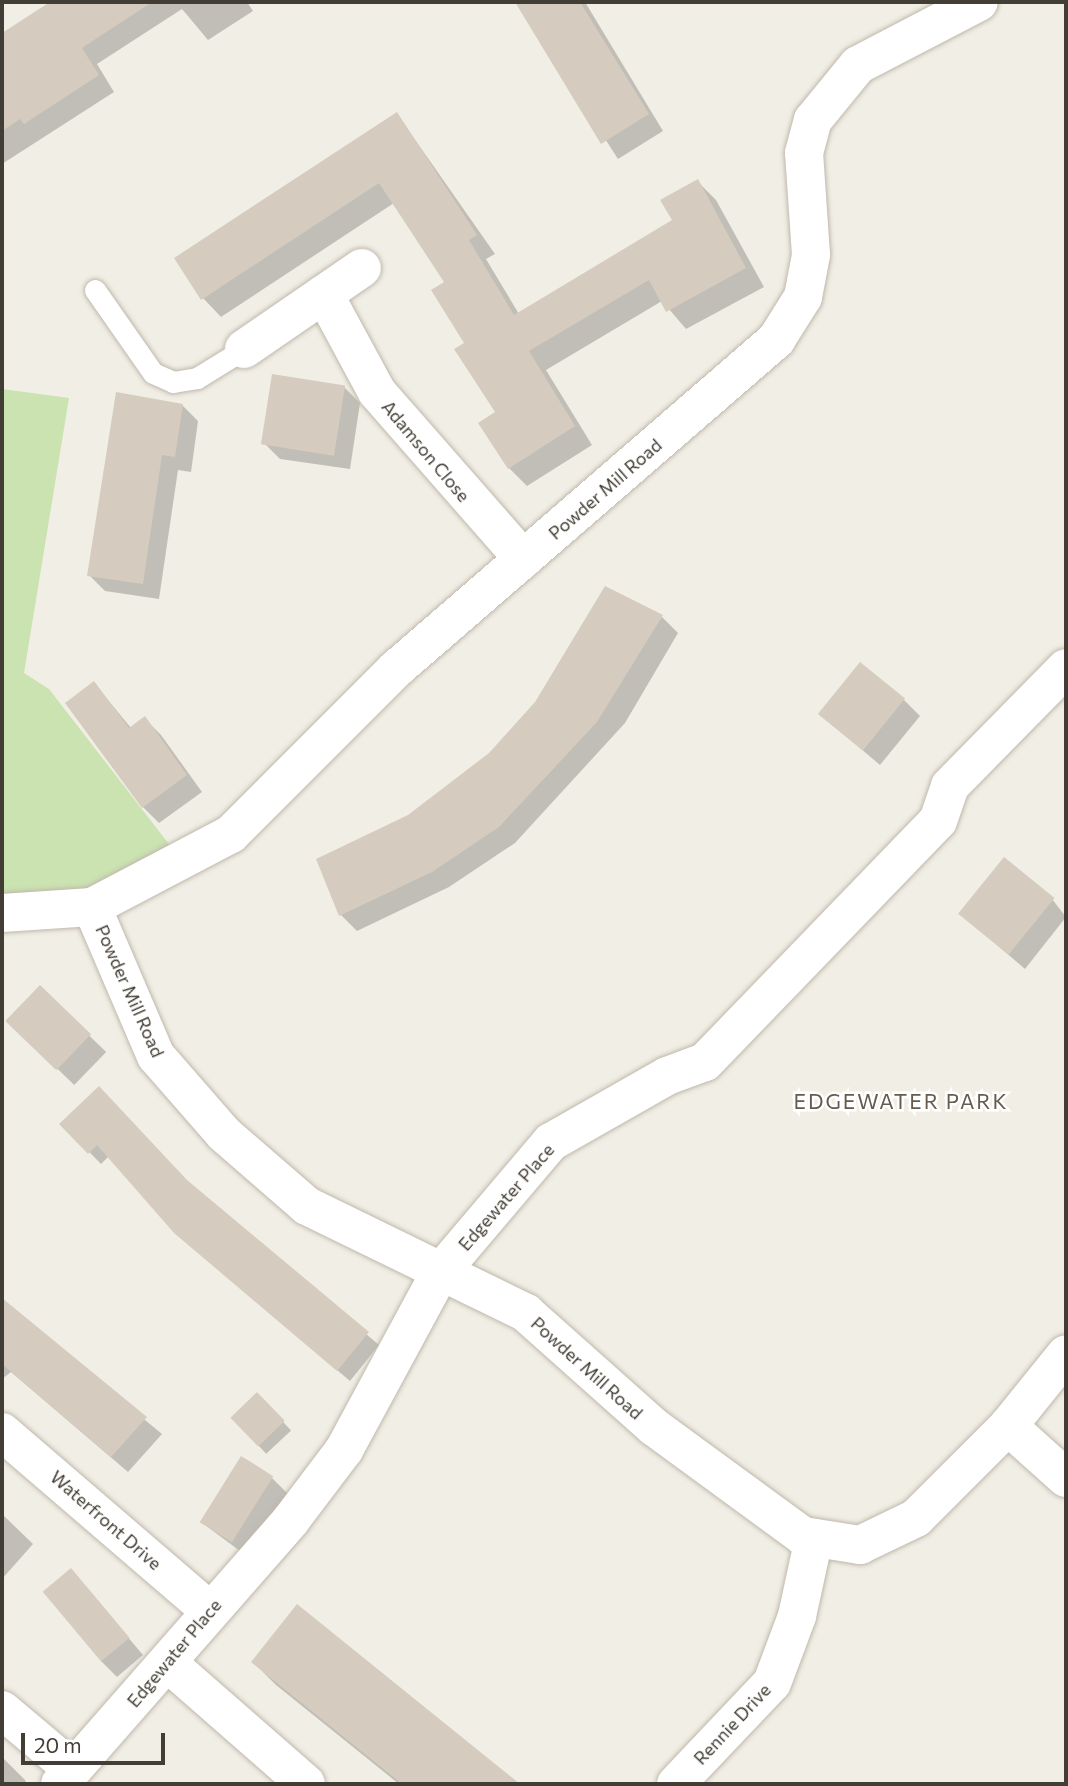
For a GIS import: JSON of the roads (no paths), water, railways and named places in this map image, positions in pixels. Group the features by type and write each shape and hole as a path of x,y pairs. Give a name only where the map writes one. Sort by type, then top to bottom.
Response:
{"street":[{"name":"Powder Mill Road","path":"2,913 92,907 231,834 396,668 776,340 803,298 811,255 804,153 813,120 831,92 891,43 979,2"},
{"path":"244,349 362,268"},
{"name":"Adamson Close","path":"324,294 377,392 523,559"},
{"name":"Edgewater Place","path":"66,1777 169,1664 209,1610 344,1450 439,1274 551,1142 667,1076 705,1062 938,821 950,786 1066,668"},
{"name":"Powder Mill Road","path":"92,907 156,1056 224,1134 307,1206 439,1274 526,1313 654,1427 814,1538 860,1545 915,1518 1008,1426 1066,1354"},
{"path":"1008,1426 1066,1478"},
{"name":"Waterfront Drive","path":"2,1432 209,1610"},
{"name":"Rennie Drive","path":"676,1784 772,1683 797,1616 814,1538"},
{"path":"169,1664 306,1784"},
{"path":"2,1710 66,1777"}],"lane":[{"path":"94,290 153,373 173,382 197,378 244,349"}],"district":[{"name":"EDGEWATER PARK","path":"901,1101"}]}
